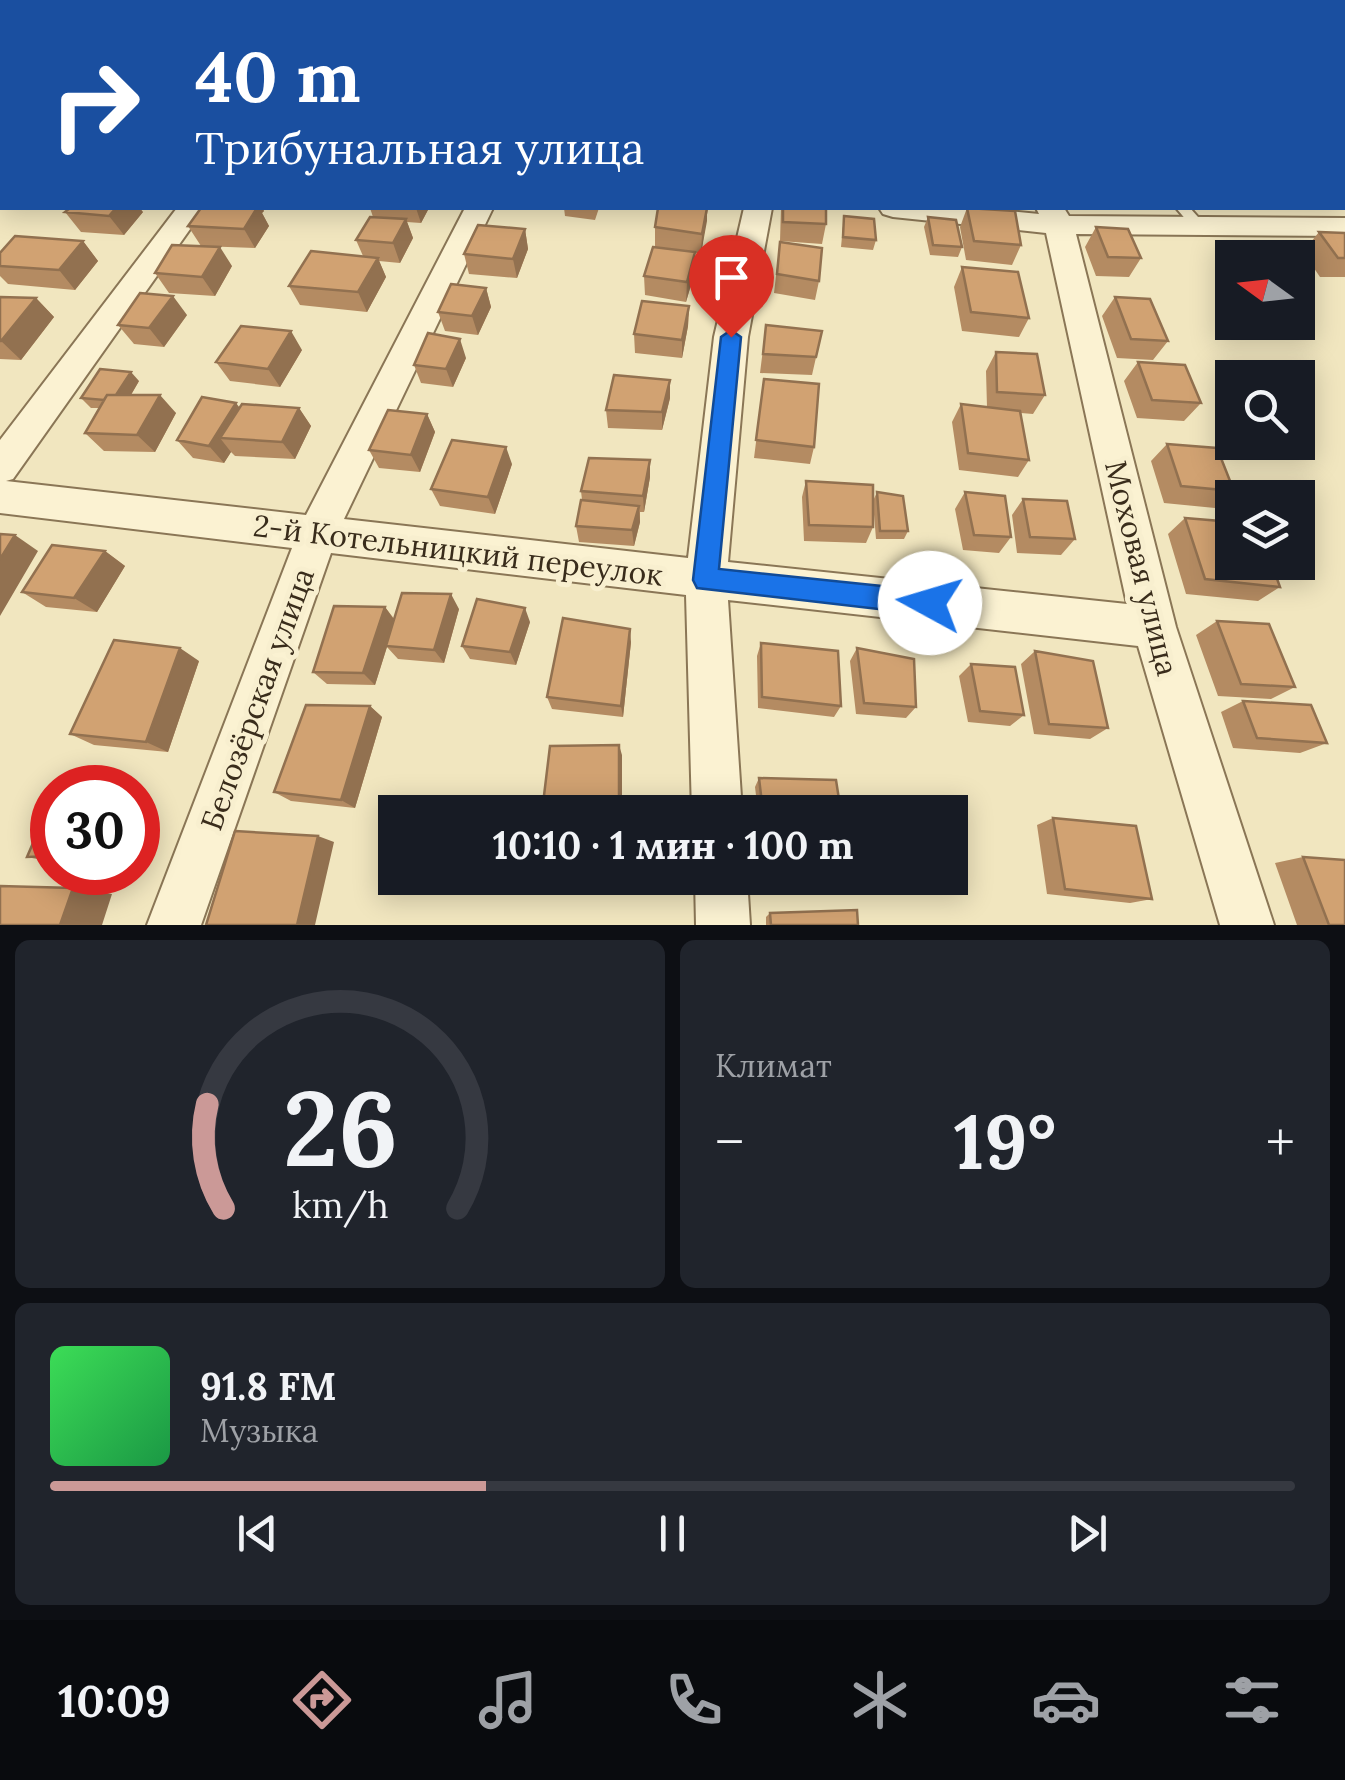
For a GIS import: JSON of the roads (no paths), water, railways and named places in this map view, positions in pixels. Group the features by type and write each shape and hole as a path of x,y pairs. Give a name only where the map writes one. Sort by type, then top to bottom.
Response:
{"street":[{"path":"0,468 190,210"},
{"name":"Белозёрская улица","path":"174,925 318,532 477,210"},
{"path":"717,795 706,580 731,337 758,210"},
{"path":"933,210 1191,217 1345,228"},
{"name":"Моховая улица","path":"1054,216 1154,627 1247,925"},
{"name":"2-й Котельницкий переулок","path":"0,496 706,580 1154,627"},
{"path":"722,895 723,925"}]}
